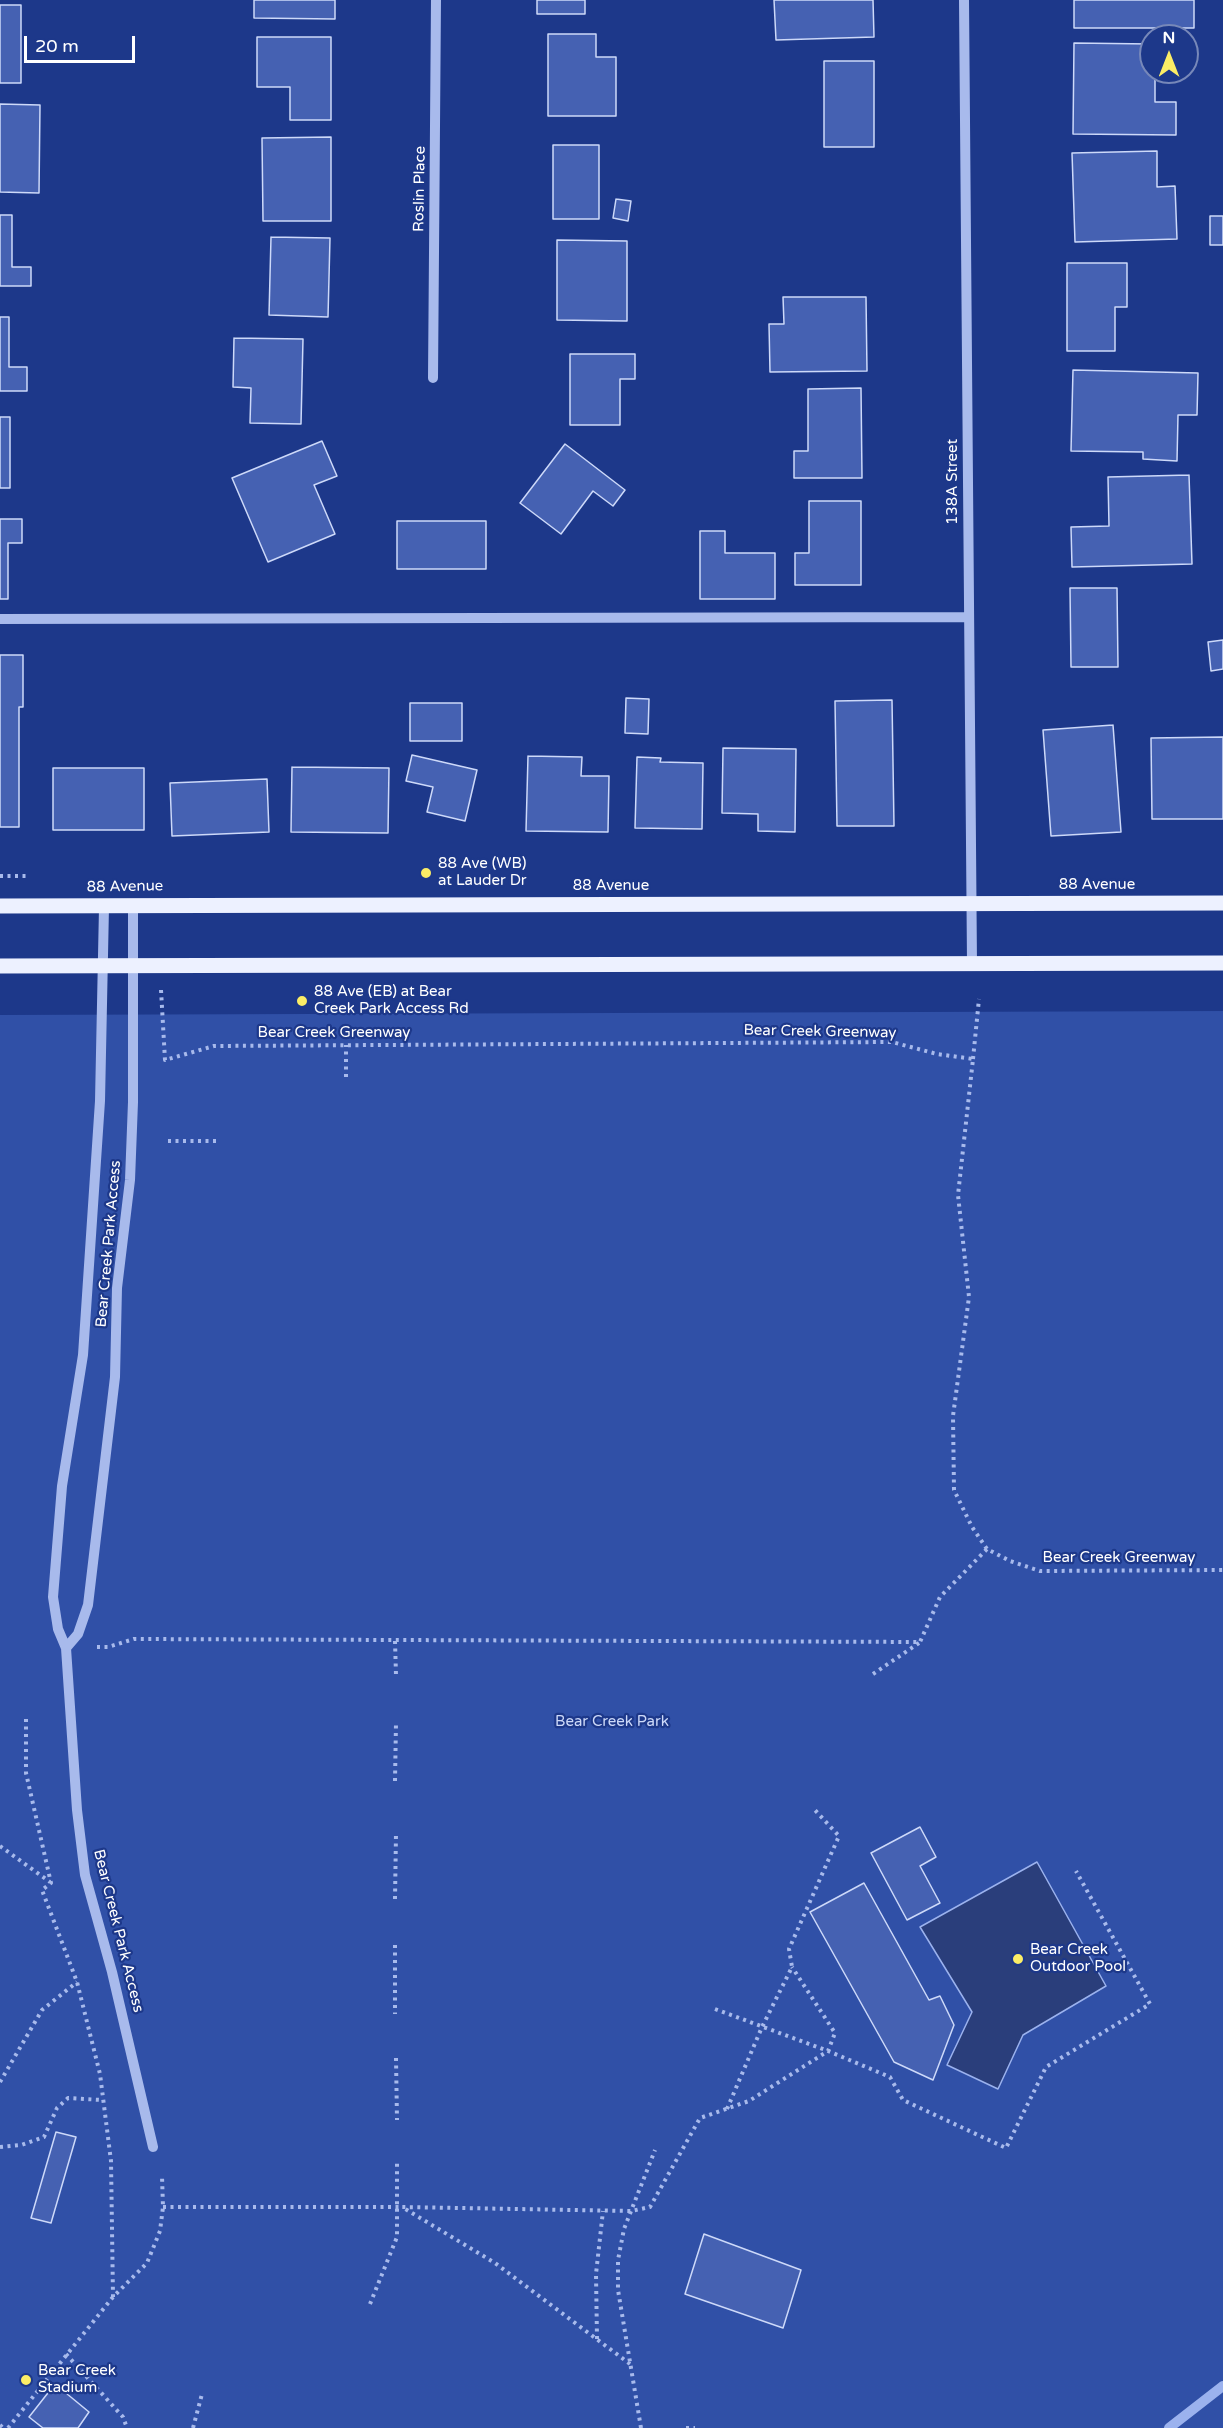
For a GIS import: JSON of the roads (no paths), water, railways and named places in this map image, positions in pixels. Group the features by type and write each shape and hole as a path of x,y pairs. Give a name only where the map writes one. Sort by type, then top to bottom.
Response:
{"main road":[{"name":"88 Avenue","path":"0,906 1223,903"},
{"path":"0,966 1223,963"}],"street":[{"name":"Roslin Place","path":"433,378 436,0"},
{"name":"138A Street","path":"964,0 972,963"},
{"path":"0,619 969,617"},
{"name":"Bear Creek Park Access","path":"104,907 100,1101 83,1354 62,1486 52,1597 58,1629 66,1648 77,1810 85,1875 112,1972 153,2147"},
{"name":"Bear Creek Park Access","path":"66,1648 78,1634 88,1605 115,1377 117,1288 130,1180 133,1102 133,907"}],"waterway":[{"path":"1169,2428 1223,2386"}],"place":[{"name":"88 Ave (WB) at Lauder Dr","path":"426,873"},
{"name":"88 Ave (EB) at Bear Creek Park Access Rd","path":"302,1001"},
{"name":"Bear Creek Outdoor Pool","path":"1018,1959"},
{"name":"Bear Creek Stadium","path":"26,2380"}],"park label":[{"name":"Bear Creek Park","path":"612,1722"}]}
